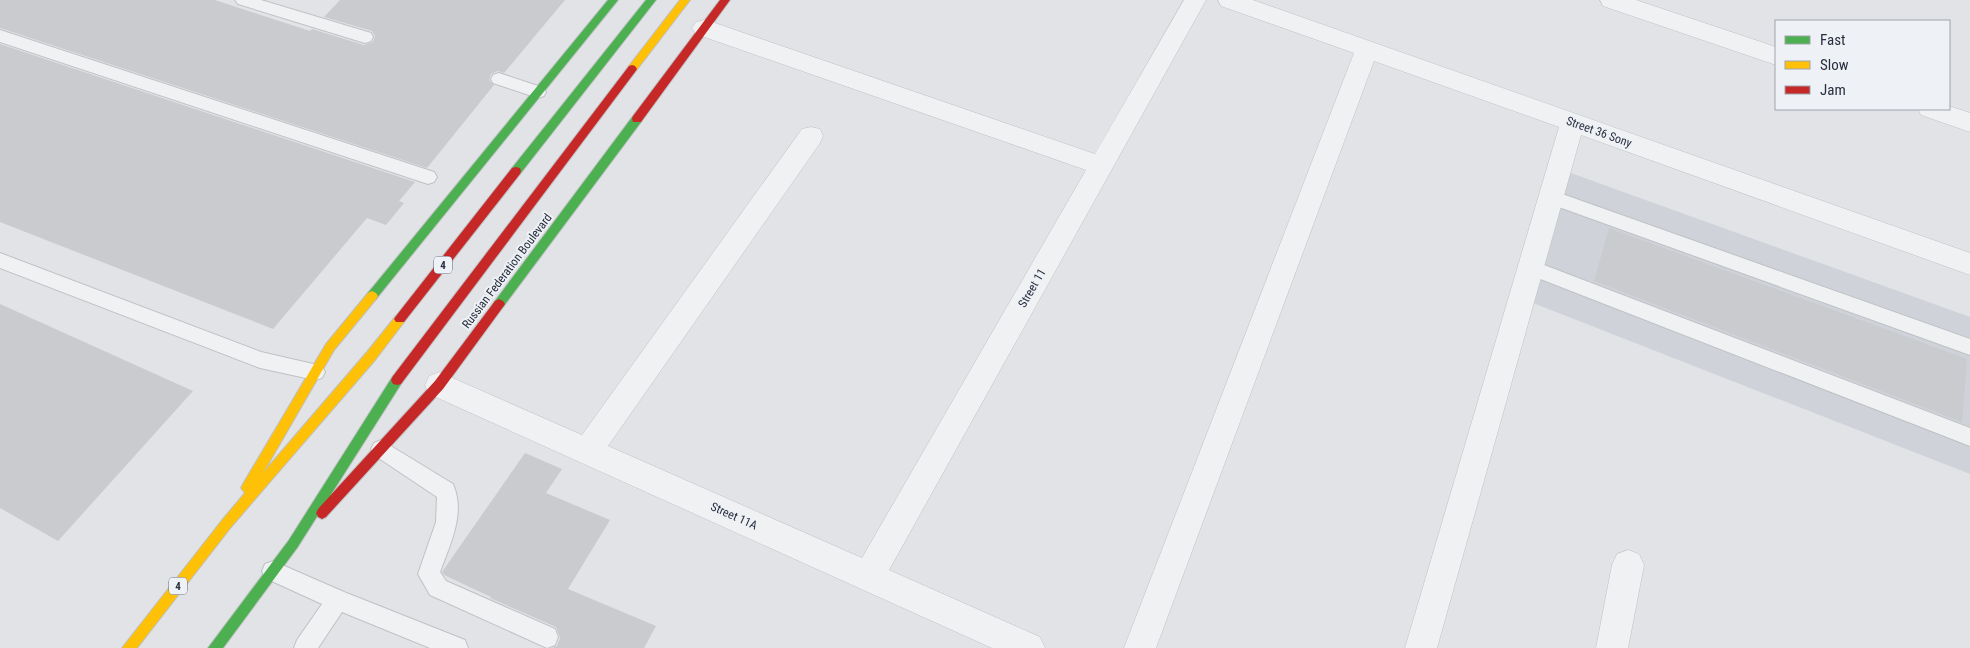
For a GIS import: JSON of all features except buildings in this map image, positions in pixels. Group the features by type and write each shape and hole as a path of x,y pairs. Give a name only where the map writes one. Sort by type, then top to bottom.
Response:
{"main road":[{"path":"227,523 330,346 613,0"},
{"name":"4","path":"129,648 227,523 372,356 651,0"},
{"name":"Russian Federation Boulevard","path":"215,648 293,544 407,364 685,0"},
{"name":"Russian Federation Boulevard","path":"293,544 439,385 725,0"}],"street":[{"name":"Street 11","path":"869,576 1195,0"},
{"name":"Street 36 Sony","path":"1229,0 1970,264"},
{"path":"1611,0 1775,56"},
{"path":"704,28 1102,166"},
{"path":"1140,648 1367,49"},
{"path":"1933,110 1970,122"},
{"path":"1421,648 1572,123"},
{"path":"588,451 811,136"},
{"name":"Street 11A","path":"439,385 1029,648"},
{"path":"1612,648 1628,565"}],"lane":[{"path":"243,0 365,37"},
{"path":"0,36 112,75 428,177"},
{"path":"499,80 538,92"},
{"path":"1551,197 1970,347"},
{"path":"0,260 260,360 314,372"},
{"path":"1531,268 1970,436"},
{"path":"381,449 446,491 450,502 449,514 429,574 438,588 547,637"},
{"path":"273,571 338,600 457,648"},
{"path":"305,648 338,600"}],"shaded area":[{"path":"1568,172 1970,317 1970,474 1528,301"}],"traffic: fast":[{"path":"372,296 613,0"},
{"path":"516,171 651,0"},
{"path":"499,304 637,119"},
{"path":"215,648 293,544 397,380"}],"traffic: slow":[{"path":"632,69 685,0"},
{"path":"247,488 330,347 372,296"},
{"path":"129,648 227,523 371,356 400,319"}],"traffic: jam":[{"path":"637,119 725,0"},
{"path":"397,380 632,69"},
{"path":"400,319 516,171"},
{"path":"322,513 439,385 499,304"}]}
